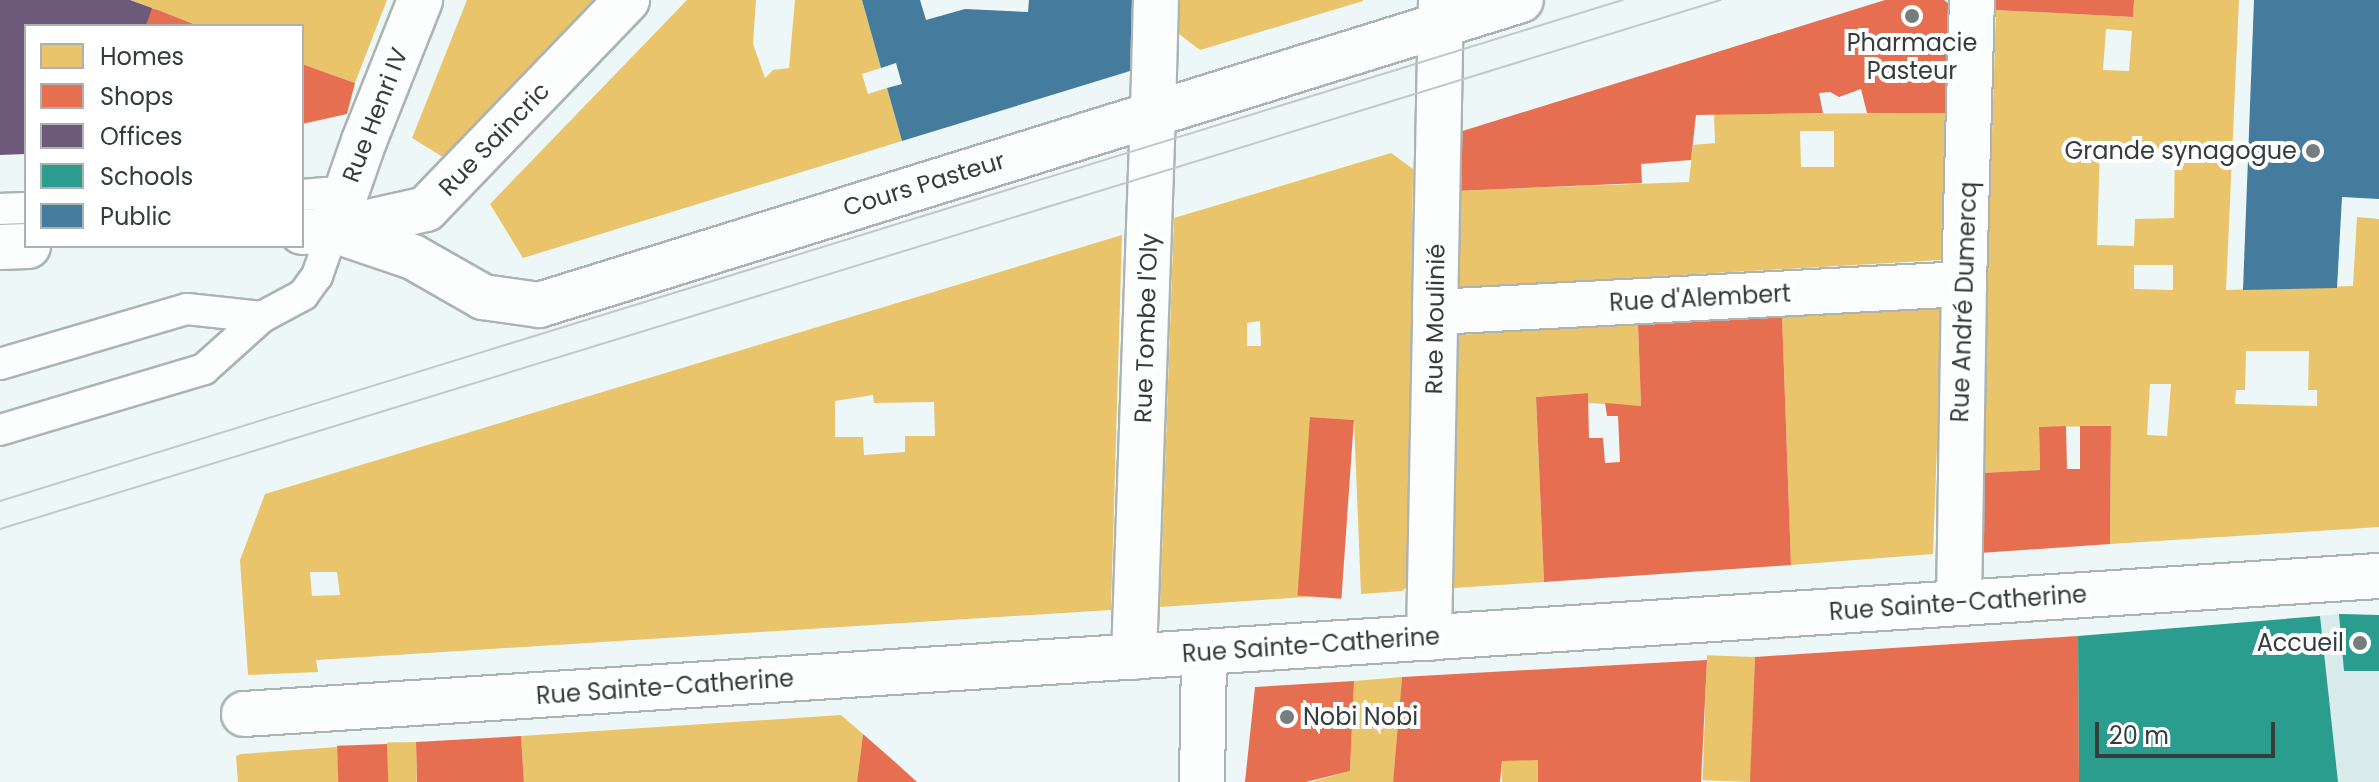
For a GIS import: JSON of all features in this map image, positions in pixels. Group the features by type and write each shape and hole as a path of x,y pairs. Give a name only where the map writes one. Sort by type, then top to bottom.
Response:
{"street":[{"name":"Rue Henri IV","path":"320,214 420,0"},
{"name":"Rue Saincric","path":"320,214 426,209 627,0"},
{"name":"Rue Tombe l'Oly","path":"1134,657 1156,0"},
{"name":"Cours Pasteur","path":"320,214 413,257 483,297 539,305 1153,112 1440,12 1521,0"},
{"name":"Rue André Dumercq","path":"1959,603 1972,0"},
{"name":"Rue Moulinié","path":"1429,638 1440,12"},
{"path":"0,247 24,246"},
{"name":"Rue d'Alembert","path":"1435,312 1964,284"},
{"name":"Rue Sainte-Catherine","path":"244,714 2379,576"},
{"path":"1202,782 1204,652"}],"lane":[{"path":"0,209 24,208"},
{"path":"0,430 204,369 262,317 303,295 317,276 320,214"},
{"path":"0,364 187,309 262,317"}],"shaded area":[{"path":"2339,614 2379,615 2379,782 2151,782 2151,631"}],"building: Homes":[{"path":"131,0 387,0 355,83 304,65 304,24 195,24"},
{"path":"467,0 599,0 446,159 412,138"},
{"path":"687,0 756,0 753,44 765,78 773,70 789,68 795,0 862,0 881,68 862,74 868,94 887,88 902,141 523,258 490,204"},
{"path":"1180,0 1363,1 1200,50 1179,34"},
{"path":"2134,0 2239,0 2226,290 2353,286 2357,217 2379,219 2379,527 2110,544 2111,426 2039,427 2040,470 1981,473 1996,10 2133,17","holes":["2106,29 2132,31 2129,71 2103,70","2175,139 2174,218 2135,219 2134,246 2097,245 2100,147 2173,149","2134,265 2173,265 2173,290 2134,289","2246,351 2309,351 2308,390 2317,390 2317,406 2235,404 2236,390 2245,390","2150,384 2171,384 2167,436 2147,435"]},
{"path":"1945,113 1941,260 1457,288 1455,191 1689,182 1693,145 1715,143 1714,114","holes":["1800,131 1834,131 1834,167 1801,167"]},
{"path":"1391,153 1413,169 1408,586 1402,591 1361,594 1354,420 1310,417 1319,596 1160,607 1174,218","holes":["1260,321 1261,346 1247,346 1247,323"]},
{"path":"1122,235 1111,610 316,660 318,672 248,675 240,560 265,494","holes":["873,395 874,403 934,402 935,436 905,436 905,452 864,455 863,437 835,437 835,401","310,572 337,572 340,595 312,596"]},
{"path":"1937,307 1942,310 1933,554 1791,565 1782,315"},
{"path":"1638,324 1641,406 1588,403 1588,393 1536,397 1544,582 1454,588 1448,582 1453,340 1457,335"},
{"path":"1707,655 1755,657 1751,782 1703,780"},
{"path":"1402,677 1393,782 1311,782 1350,771 1354,681"},
{"path":"841,715 863,734 857,782 524,782 521,736"},
{"path":"416,742 417,782 388,782 387,743"},
{"path":"337,747 339,782 238,782 236,756 241,754"},
{"path":"1502,760 1538,760 1538,782 1502,782"}],"building: Shops":[{"path":"1885,0 1944,0 1948,3 1945,113 1867,113 1861,89 1839,97 1830,92 1819,93 1823,113 1696,115 1691,160 1641,164 1642,183 1455,191 1456,133"},
{"path":"1996,0 2134,0 2133,17 1996,10"},
{"path":"151,8 194,24 147,24"},
{"path":"304,65 355,83 347,114 304,124"},
{"path":"1782,315 1791,565 1544,582 1536,397 1588,393 1589,438 1603,438 1605,463 1620,462 1618,416 1607,416 1605,403 1641,406 1638,324"},
{"path":"1310,417 1354,420 1341,599 1298,596"},
{"path":"2066,426 2067,469 2080,469 2080,426 2111,426 2110,544 1980,553 1981,473 2040,470 2039,427"},
{"path":"2078,636 2079,782 1750,782 1755,657"},
{"path":"1707,660 1701,782 1538,782 1538,760 1502,761 1500,782 1393,782 1402,677"},
{"path":"1354,681 1350,771 1306,782 1245,782 1255,687"},
{"path":"863,734 895,762 917,782 857,782"},
{"path":"521,736 524,782 417,782 416,742"},
{"path":"387,744 388,782 338,782 337,746"}],"building: Offices":[{"path":"0,0 130,0 152,8 147,24 24,24 24,154 0,155"}],"building: Schools":[{"name":"Accueil","path":"2339,614 2379,615 2379,671 2344,671"},
{"path":"2320,616 2338,782 2079,782 2078,636"}],"building: Public":[{"path":"862,0 920,0 926,20 965,9 1028,12 1029,0 1133,0 1130,71 902,141 887,88 902,84 896,63 881,68"},
{"name":"Grande synagogue","path":"2254,0 2379,0 2379,199 2342,197 2337,288 2243,290"}],"tram line":[{"path":"0,501 1622,0"},
{"path":"0,529 1721,0"}],"place":[{"name":"Pharmacie Pasteur","path":"1912,16"},
{"name":"Grande synagogue","path":"2313,151"},
{"name":"Accueil","path":"2360,643"},
{"name":"Nobi Nobi","path":"1287,717"}]}
